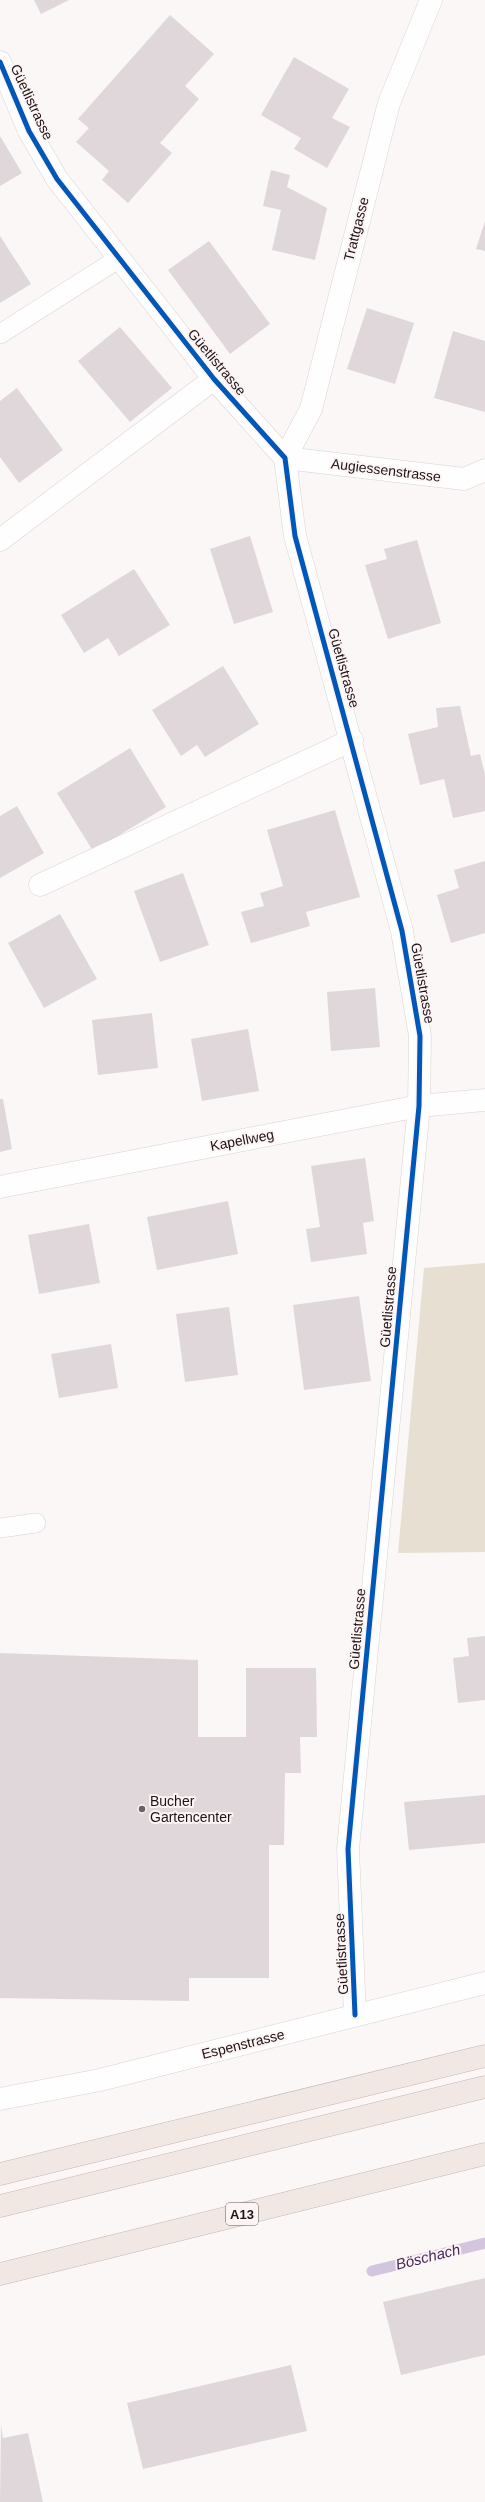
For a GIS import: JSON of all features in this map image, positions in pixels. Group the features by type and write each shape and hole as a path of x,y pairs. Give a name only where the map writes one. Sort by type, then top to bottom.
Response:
{"highway":[{"path":"0,2174 485,2056"},
{"path":"0,2206 485,2088"},
{"name":"A13","path":"0,2274 485,2154"}],"street":[{"name":"Trattgasse","path":"285,458 311,409 389,103 431,0"},
{"name":"Güetlistrasse","path":"0,62 29,131 57,179 118,259 214,379 285,458 295,536 352,740 402,931 420,1036 419,1106 348,1849 355,2015"},
{"name":"Güetlistrasse","path":"0,540 214,379"},
{"name":"Augiessenstrasse","path":"285,458 464,480 485,470"},
{"path":"40,885 352,740"},
{"name":"Kapellweg","path":"0,1187 419,1106 485,1100"},
{"name":"Espenstrasse","path":"0,2099 100,2080 485,1983"}],"lane":[{"path":"0,334 118,259"},
{"path":"0,1528 36,1523"}],"shaded area":[{"path":"485,1263 485,1552 398,1553 424,1268"}],"building":[{"path":"34,0 69,0 41,14"},
{"path":"170,15 214,54 185,86 199,99 160,143 172,153 128,203 102,180 109,171 76,142 89,128 78,119"},
{"path":"294,57 349,89 332,118 350,127 327,168 294,149 301,138 261,115"},
{"path":"0,136 22,173 0,186"},
{"path":"271,170 290,175 287,187 327,208 315,260 272,250 281,210 263,206"},
{"path":"485,221 485,251 476,249"},
{"path":"0,236 31,284 0,303"},
{"path":"209,241 270,324 230,354 168,270"},
{"path":"367,308 414,323 395,384 347,369"},
{"path":"120,327 172,388 130,422 78,361"},
{"path":"453,331 485,341 485,412 434,398"},
{"path":"17,388 63,450 19,483 0,457 0,401"},
{"path":"250,536 273,612 234,624 210,549"},
{"path":"417,540 441,623 388,639 365,565 387,559 384,549"},
{"path":"134,569 170,625 119,656 108,638 84,653 61,615"},
{"path":"223,666 259,724 205,757 197,745 181,756 152,710"},
{"path":"460,706 471,756 480,754 485,775 485,811 453,818 444,779 420,785 408,734 438,727 436,708"},
{"path":"130,748 166,807 93,851 57,793"},
{"path":"17,806 44,853 0,878 0,816"},
{"path":"335,810 360,897 306,912 310,926 251,943 241,912 264,906 260,893 283,886 267,830"},
{"path":"485,861 485,933 451,943 437,895 459,888 454,870"},
{"path":"183,873 209,945 160,962 134,891"},
{"path":"60,914 97,979 44,1008 8,943"},
{"path":"375,988 380,1047 331,1051 327,992"},
{"path":"152,1013 158,1068 98,1075 92,1020"},
{"path":"248,1029 259,1091 202,1101 191,1039"},
{"path":"0,1099 3,1099 12,1149 0,1152"},
{"path":"365,1158 374,1221 363,1223 367,1254 311,1262 306,1229 320,1227 311,1166"},
{"path":"228,1201 238,1254 157,1270 147,1217"},
{"path":"89,1224 100,1283 39,1294 28,1235"},
{"path":"359,1296 371,1381 304,1390 293,1305"},
{"path":"229,1307 238,1375 185,1382 176,1314"},
{"path":"111,1344 118,1388 59,1398 51,1354"},
{"path":"485,1636 485,1700 458,1703 453,1658 469,1656 467,1638"},
{"name":"Bucher Gartencenter","path":"0,1653 198,1660 198,1737 246,1737 246,1668 316,1668 317,1737 300,1737 301,1773 285,1773 284,1845 269,1845 269,1978 189,1978 189,2001 0,1998"},
{"path":"485,1795 485,1843 409,1850 404,1802"},
{"path":"485,2278 485,2355 401,2375 383,2302"},
{"path":"291,2365 307,2431 143,2469 127,2403"},
{"path":"1,2425 3,2438 28,2433 43,2502 0,2502"}],"waterway":[{"name":"Böschach","path":"372,2271 485,2243"}],"cycle path":[{"path":"0,62 29,131 57,179 214,379 285,458 295,536 402,931 420,1036 419,1106 348,1849 355,2015"}],"place":[{"name":"Bucher Gartencenter","path":"142,1809"}]}
